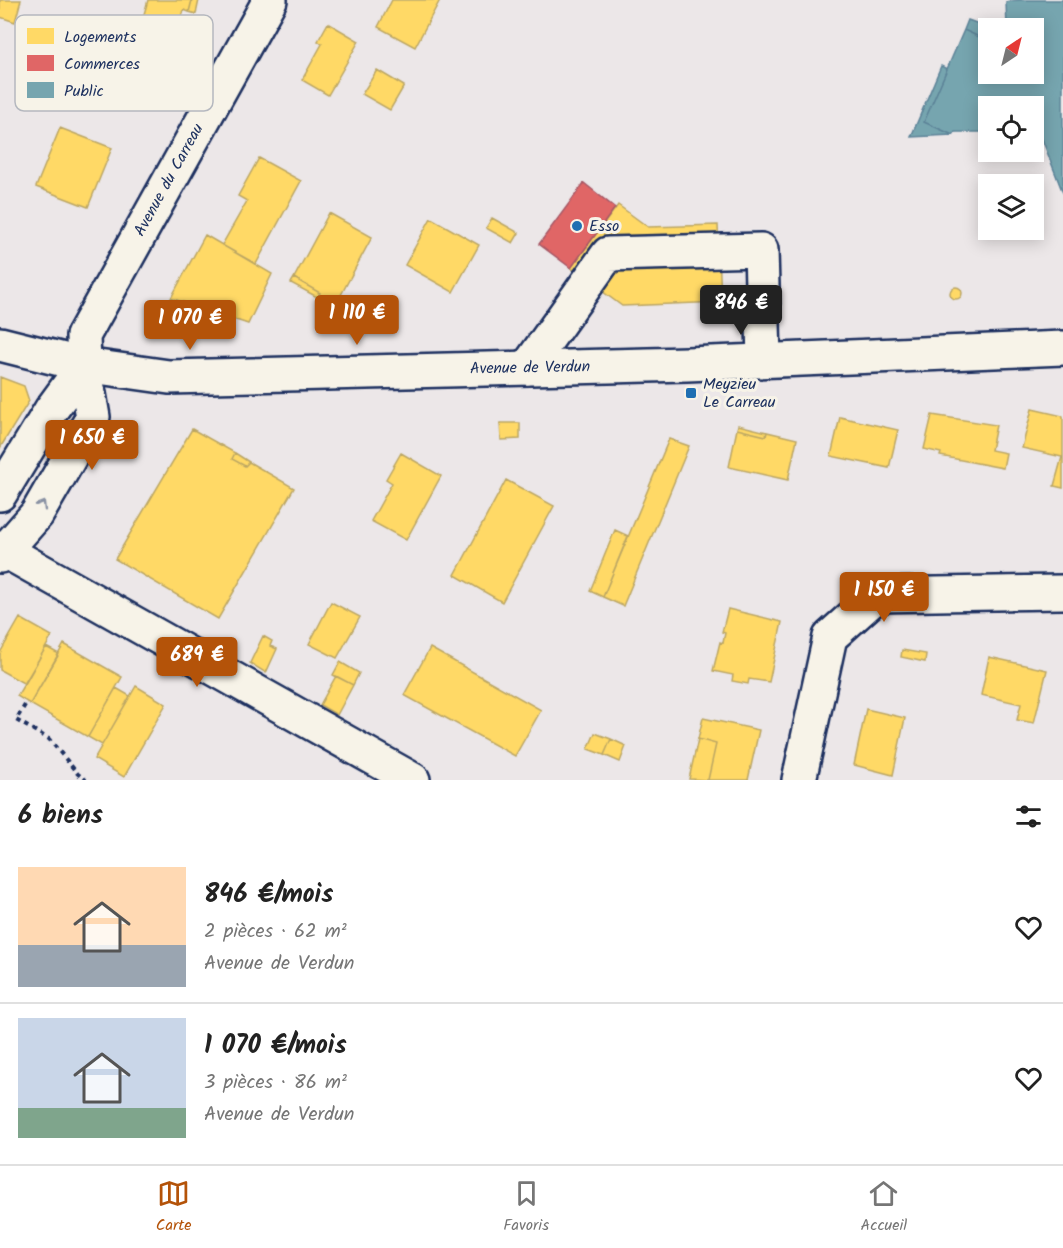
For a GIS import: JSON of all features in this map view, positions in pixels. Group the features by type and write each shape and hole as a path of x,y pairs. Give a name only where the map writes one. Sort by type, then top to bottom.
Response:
{"street":[{"name":"Avenue du Carreau","path":"213,102 270,0"},
{"name":"Avenue du Carreau","path":"2,551 37,514 93,417 84,365 83,336 208,111"},
{"path":"527,368 608,254 760,250 764,360"},
{"name":"Avenue de Verdun","path":"0,344 84,365 169,377 527,368 1063,348"},
{"path":"0,494 51,410 84,365"},
{"path":"2,551 366,769 413,780"},
{"path":"799,780 830,637 877,595 1063,592"}],"path":[{"path":"25,705 16,720 49,740 86,780"}],"building: Logements":[{"path":"0,0 21,0 15,15 15,22 0,17"},
{"path":"148,0 192,0 189,12 184,10 183,15 144,15"},
{"path":"192,0 199,0 196,14 189,12"},
{"path":"392,0 440,0 415,47 378,27"},
{"path":"328,23 359,41 328,95 302,80 322,44 318,41"},
{"path":"377,70 404,86 390,110 362,94"},
{"path":"60,128 112,148 88,207 36,187"},
{"path":"259,158 301,181 256,264 222,245 247,201 238,196"},
{"path":"618,205 648,227 718,225 721,302 622,306 571,268"},
{"path":"329,213 372,237 335,306 317,297 320,293 294,278"},
{"path":"431,218 479,245 453,292 405,265"},
{"path":"492,218 519,233 513,243 486,228"},
{"path":"205,235 272,274 248,324 171,298"},
{"path":"294,278 320,293 317,297 291,283"},
{"path":"958,287 962,293 958,299 954,299 950,291"},
{"path":"0,377 24,386 29,401 0,448"},
{"path":"1032,409 1063,416 1063,488 1054,486 1062,457 1022,448"},
{"path":"932,415 996,425 991,450 1006,453 1003,468 940,456 941,453 924,449"},
{"path":"840,417 898,430 889,468 831,456"},
{"path":"500,423 520,423 520,439 501,440"},
{"path":"738,425 767,432 766,436 737,429"},
{"path":"192,429 235,453 232,459 245,466 249,462 294,488 218,619 115,559"},
{"path":"737,429 766,436 767,432 797,439 788,480 729,467"},
{"path":"669,439 689,446 623,606 603,597"},
{"path":"235,453 249,462 245,466 232,459"},
{"path":"401,453 441,476 406,540 371,521 392,483 386,479"},
{"path":"506,480 554,506 502,602 455,575"},
{"path":"615,530 628,536 603,597 590,591"},
{"path":"331,602 360,617 337,658 309,644"},
{"path":"728,609 782,622 769,682 749,679 748,684 732,681 733,675 713,671 720,642 723,643 725,633 722,632"},
{"path":"20,618 52,636 25,684 0,670 0,653"},
{"path":"263,636 272,641 270,646 277,649 266,673 250,663"},
{"path":"64,644 122,677 88,737 30,704"},
{"path":"46,647 59,654 30,704 17,696"},
{"path":"430,648 541,710 515,756 404,695"},
{"path":"902,650 926,654 925,662 901,657"},
{"path":"989,657 1047,670 1034,723 1017,720 1021,704 981,695"},
{"path":"340,662 359,673 353,685 333,675"},
{"path":"336,676 353,685 337,715 320,705"},
{"path":"136,686 166,704 124,777 94,759"},
{"path":"116,688 130,696 102,745 88,737"},
{"path":"866,709 905,718 893,775 854,765"},
{"path":"703,718 759,730 748,780 708,780 716,744 698,739"},
{"path":"595,733 611,739 604,755 588,749"},
{"path":"611,739 626,746 620,762 604,755"},
{"path":"698,739 716,744 708,780 689,779"}],"building: Commerces":[{"name":"Esso","path":"584,183 615,208 571,268 539,244"}],"building: Public":[{"path":"1063,0 1063,193 1044,144 1044,96 978,96 978,132 955,132 953,135 924,122 964,30 978,36 978,84 1044,84 1044,18 1007,18 1006,2"},
{"path":"968,20 978,24 978,36 964,30"},
{"path":"941,66 947,69 924,122 953,135 911,137"}],"place":[{"name":"Esso","path":"577,226"},
{"name":"Meyzieu Le Carreau","path":"691,393"}]}
